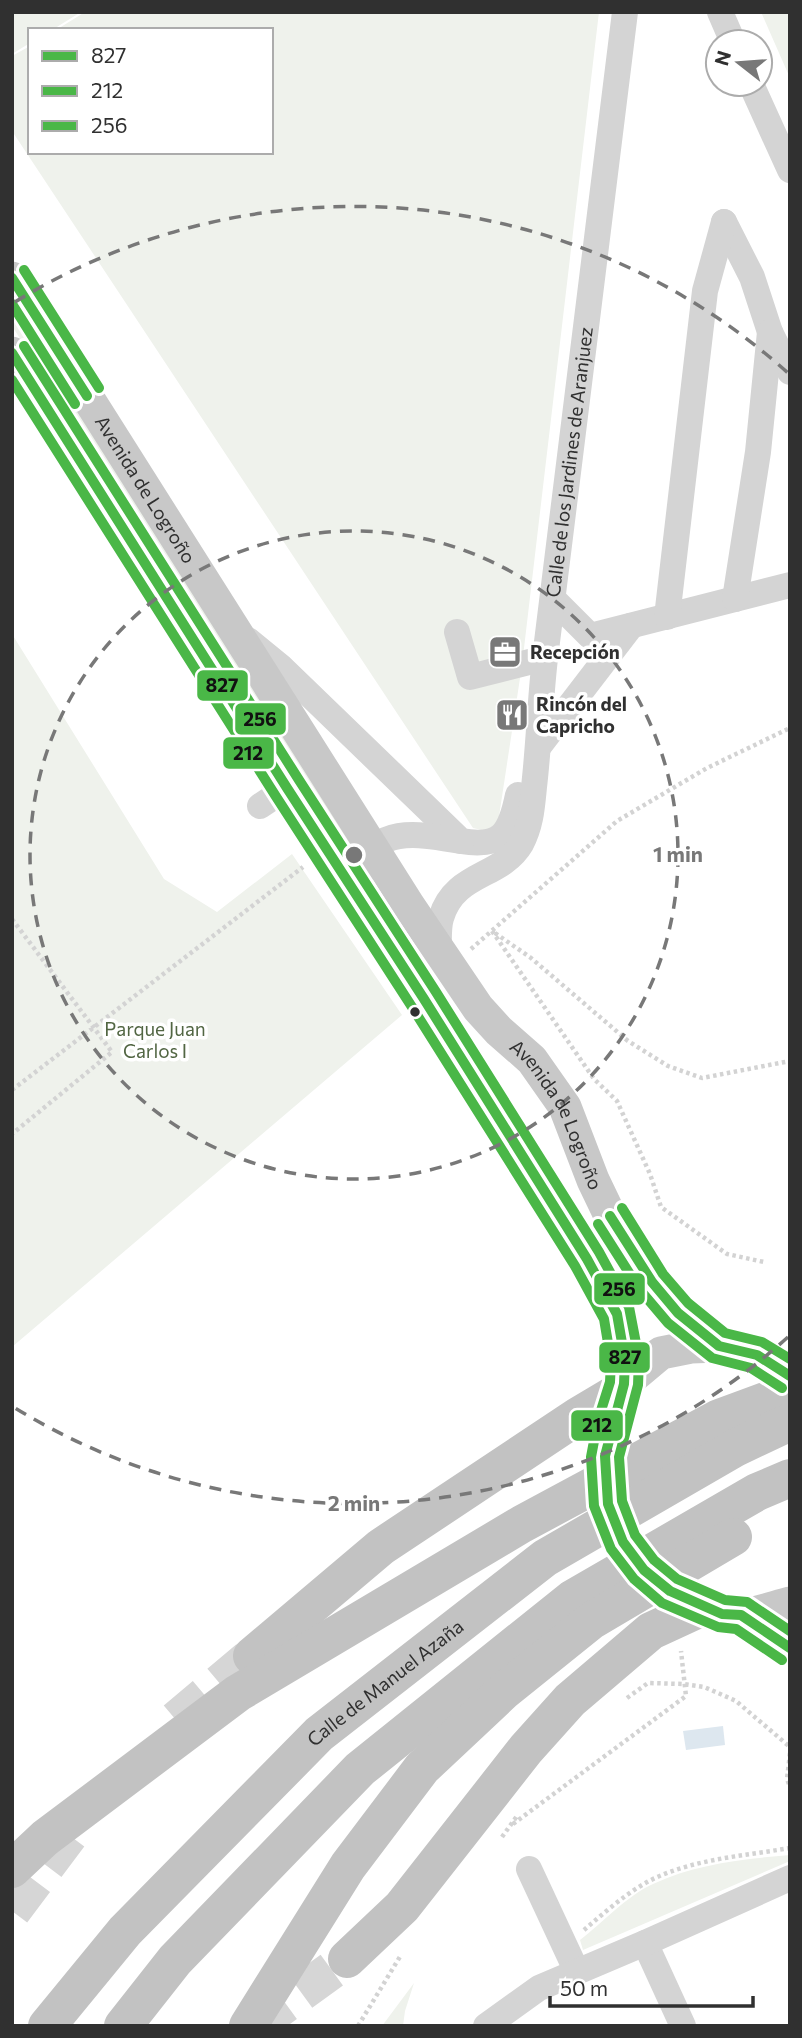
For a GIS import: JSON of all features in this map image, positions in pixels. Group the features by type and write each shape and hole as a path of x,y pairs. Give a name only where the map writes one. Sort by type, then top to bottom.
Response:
{"highway":[{"path":"251,1656 381,1547 622,1387"},
{"path":"12,1869 45,1838 238,1693 522,1524 719,1418 790,1392"},
{"name":"Calle de Manuel Azaña","path":"47,2026 125,1931 319,1734 545,1558 735,1448 790,1422"},
{"path":"123,2026 175,1960 360,1769 581,1610 757,1492 790,1478"},
{"path":"248,2026 348,1866 422,1769 504,1691 581,1610 790,1506"},
{"path":"347,1959 402,1907 526,1749 570,1700 651,1631 703,1607"}],"main road":[{"name":"Avenida de Logroño","path":"12,278 374,849 451,953 478,1008 532,1060 565,1107 593,1180 616,1228 652,1282 678,1313 719,1346"},
{"name":"Avenida de Logroño","path":"12,353 579,1247 617,1314 623,1348 622,1387 605,1456 608,1504 623,1542 644,1570 670,1591 722,1614 741,1615"},
{"path":"622,1387 661,1353 719,1346 757,1356 790,1376"},
{"path":"741,1615 790,1602"},
{"path":"741,1615 790,1648"}],"street":[{"name":"Calle de los Jardines de Aranjuez","path":"451,953 440,919 451,897 467,881 504,863 520,845 531,820 543,671 625,12"},
{"path":"757,98 790,170"},
{"path":"667,617 705,291 724,222 752,277 770,332 790,372"},
{"path":"735,599 758,452 770,332"},
{"path":"553,599 590,636 790,585"},
{"path":"539,746 631,626"},
{"name":"Avenida de Logroño","path":"236,631 281,667 461,841"},
{"path":"358,897 362,869 374,849 387,837 422,835 481,845 498,841 514,814 543,671 470,677 457,632"},
{"path":"260,806 287,788"},
{"path":"529,1869 577,1972"},
{"path":"486,2026 538,1988 790,1878"},
{"path":"645,1943 683,2026"}],"path":[{"path":"451,953 492,931 617,821 707,768 790,728"},
{"path":"12,1090 308,863"},
{"path":"12,919 112,1052 12,1134"},
{"path":"492,931 531,958 628,1041 668,1066 702,1078 790,1061"},
{"path":"492,931 594,1079 617,1101 650,1174 661,1207 727,1254 764,1262"},
{"path":"522,1807 513,1825 686,1696 680,1644"},
{"path":"619,1703 648,1683 704,1687 736,1702 790,1747"},
{"path":"790,1753 786,1779 790,1787"},
{"path":"565,1946 621,1899 648,1882 673,1871 703,1862 790,1848"}],"green space":[{"path":"12,12 81,12 55,28 28,28 28,44 12,54"},
{"path":"85,12 599,12 522,665 498,823 486,831 473,828 12,131 12,56 28,47 28,154 273,154 273,28 59,28"},
{"path":"761,12 790,12 790,78 774,42 774,28 768,28"},
{"path":"12,307 354,846 352,852 347,851 300,779 12,326"},
{"name":"Parque Juan Carlos I","path":"12,634 164,879 217,912 292,854 402,1015 12,1347"},
{"path":"790,1855 790,1861 583,1950 580,1940 625,1902 653,1884 702,1867"},
{"path":"414,1983 403,2026 382,2026"}],"shaded area":[{"path":"723,1726 725,1745 686,1750 683,1731"}],"tunnel":[{"path":"176,1720 252,1656"},
{"path":"12,1911 79,1822"},
{"path":"255,2026 347,1959"}],"transit line":[{"name":"256","path":"24,270 99,388"},
{"name":"827","path":"12,278 87,396"},
{"name":"212","path":"12,304 75,404"},
{"name":"256","path":"24,346 436,992 599,1252 629,1307 639,1359 638,1385 619,1457 622,1501 635,1535 654,1560 677,1579 725,1600 747,1602 790,1631"},
{"name":"827","path":"12,353 424,999 587,1259 617,1314 625,1360 624,1384 605,1456 608,1504 623,1542 644,1570 670,1591 722,1614 741,1615 790,1648"},
{"name":"212","path":"12,380 412,1007 575,1266 604,1319 611,1361 610,1382 598,1420 591,1457 594,1506 611,1549 634,1579 662,1603 718,1627 736,1629 782,1660"},
{"name":"256","path":"622,1208 663,1274 688,1303 725,1333 762,1342 790,1359"},
{"name":"827","path":"610,1216 652,1282 678,1313 719,1346 757,1355 790,1376"},
{"name":"212","path":"598,1224 640,1290 668,1323 712,1358 751,1368 782,1388"}],"place":[{"name":"Recepción","path":"505,652"},
{"name":"Rincón del Capricho","path":"512,715"}]}
